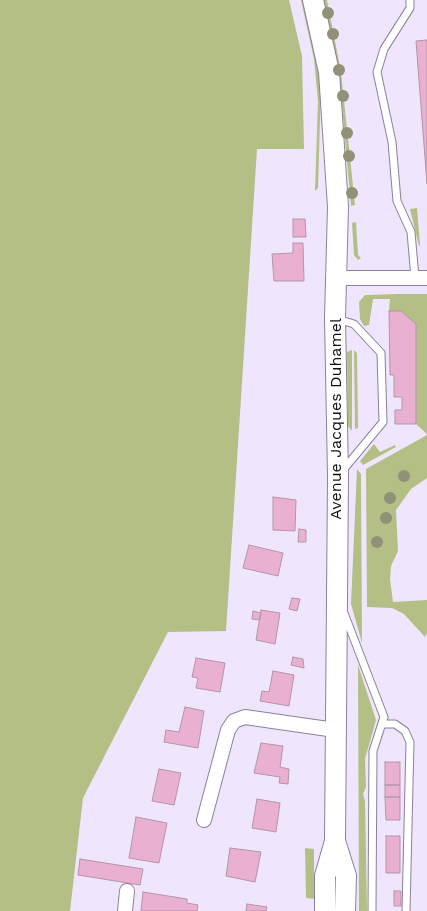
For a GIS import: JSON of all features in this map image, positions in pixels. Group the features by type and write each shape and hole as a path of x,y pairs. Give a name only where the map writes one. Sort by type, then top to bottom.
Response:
{"main road":[{"name":"Avenue Jacques Duhamel","path":"313,0 326,57 332,103 338,206 335,318 338,476 335,592 335,841 325,876 326,911"},
{"name":"Avenue Jacques Duhamel","path":"335,841 346,876 345,911"}],"street":[{"path":"337,278 421,278"},
{"path":"204,820 228,730 234,721 244,717 336,730"},
{"path":"125,911 127,891"}],"lane":[{"path":"410,0 410,8 384,49 377,72 392,142 396,201 411,232 421,278"},
{"path":"335,318 354,324 381,353 383,422 338,476"},
{"path":"335,592 377,695 384,717 373,751 372,911"},
{"path":"382,724 395,724 405,731 410,742 406,911"}],"green space":[{"path":"0,0 289,0 302,56 304,149 257,149 226,631 168,632 83,798 70,911 0,911"},
{"path":"301,0 305,0 321,85 318,188 315,191 318,101 314,59"},
{"path":"323,0 327,0 341,72 355,205 351,206 342,105"},
{"path":"417,208 420,245 419,246 410,209"},
{"path":"356,222 358,255 361,258 358,260 354,255 352,223"},
{"path":"427,294 427,434 416,424 416,324 401,311 389,311 390,299 373,299 369,325 364,326 360,319 359,302 365,295"},
{"path":"352,350 351,430 348,426 347,352"},
{"path":"354,350 357,353 358,428 355,429"},
{"path":"427,435 427,478 411,489 396,510 398,551 391,566 390,579 393,602 427,600 427,633 425,637 404,614 392,608 367,607 366,469"},
{"path":"374,444 380,452 395,445 396,447 363,465 360,461"},
{"path":"357,469 361,474 362,643 351,604"},
{"path":"358,665 376,720 365,759 366,787 363,794 365,801 367,911 359,911"},
{"path":"305,848 314,849 314,899 306,898"}],"building":[{"path":"427,40 427,184 416,41"},
{"path":"293,219 305,219 306,237 293,237"},
{"path":"293,243 303,243 304,281 274,281 272,254 293,253"},
{"path":"389,311 401,311 416,324 416,424 395,424 395,410 402,410 402,397 394,397 394,375 390,375"},
{"path":"273,497 296,500 295,531 273,530"},
{"path":"299,529 306,530 306,542 298,542"},
{"path":"249,545 283,553 278,576 243,568"},
{"path":"292,598 300,599 297,611 289,609"},
{"path":"261,610 280,613 275,644 256,640"},
{"path":"253,611 261,613 260,620 252,619"},
{"path":"293,657 303,659 304,668 291,665"},
{"path":"196,658 225,663 220,692 196,688 198,678 192,677"},
{"path":"273,671 294,675 289,706 260,701 262,691 269,692"},
{"path":"185,707 204,711 198,748 164,742 166,730 179,732"},
{"path":"261,743 283,746 280,767 289,769 288,784 279,783 280,777 254,773"},
{"path":"385,762 400,762 400,785 385,785"},
{"path":"159,769 181,773 174,805 152,801"},
{"path":"385,785 400,785 400,797 385,797"},
{"path":"385,797 400,797 400,820 386,820"},
{"path":"257,799 280,803 276,832 252,828"},
{"path":"136,817 167,823 159,863 129,858"},
{"path":"386,836 400,836 400,873 386,873"},
{"path":"230,848 261,852 255,882 226,876"},
{"path":"80,859 143,869 140,885 78,875"},
{"path":"394,891 401,891 401,906 394,906"},
{"path":"143,892 187,899 187,903 198,905 197,911 141,911"},
{"path":"247,904 267,907 266,911 246,911"}]}
